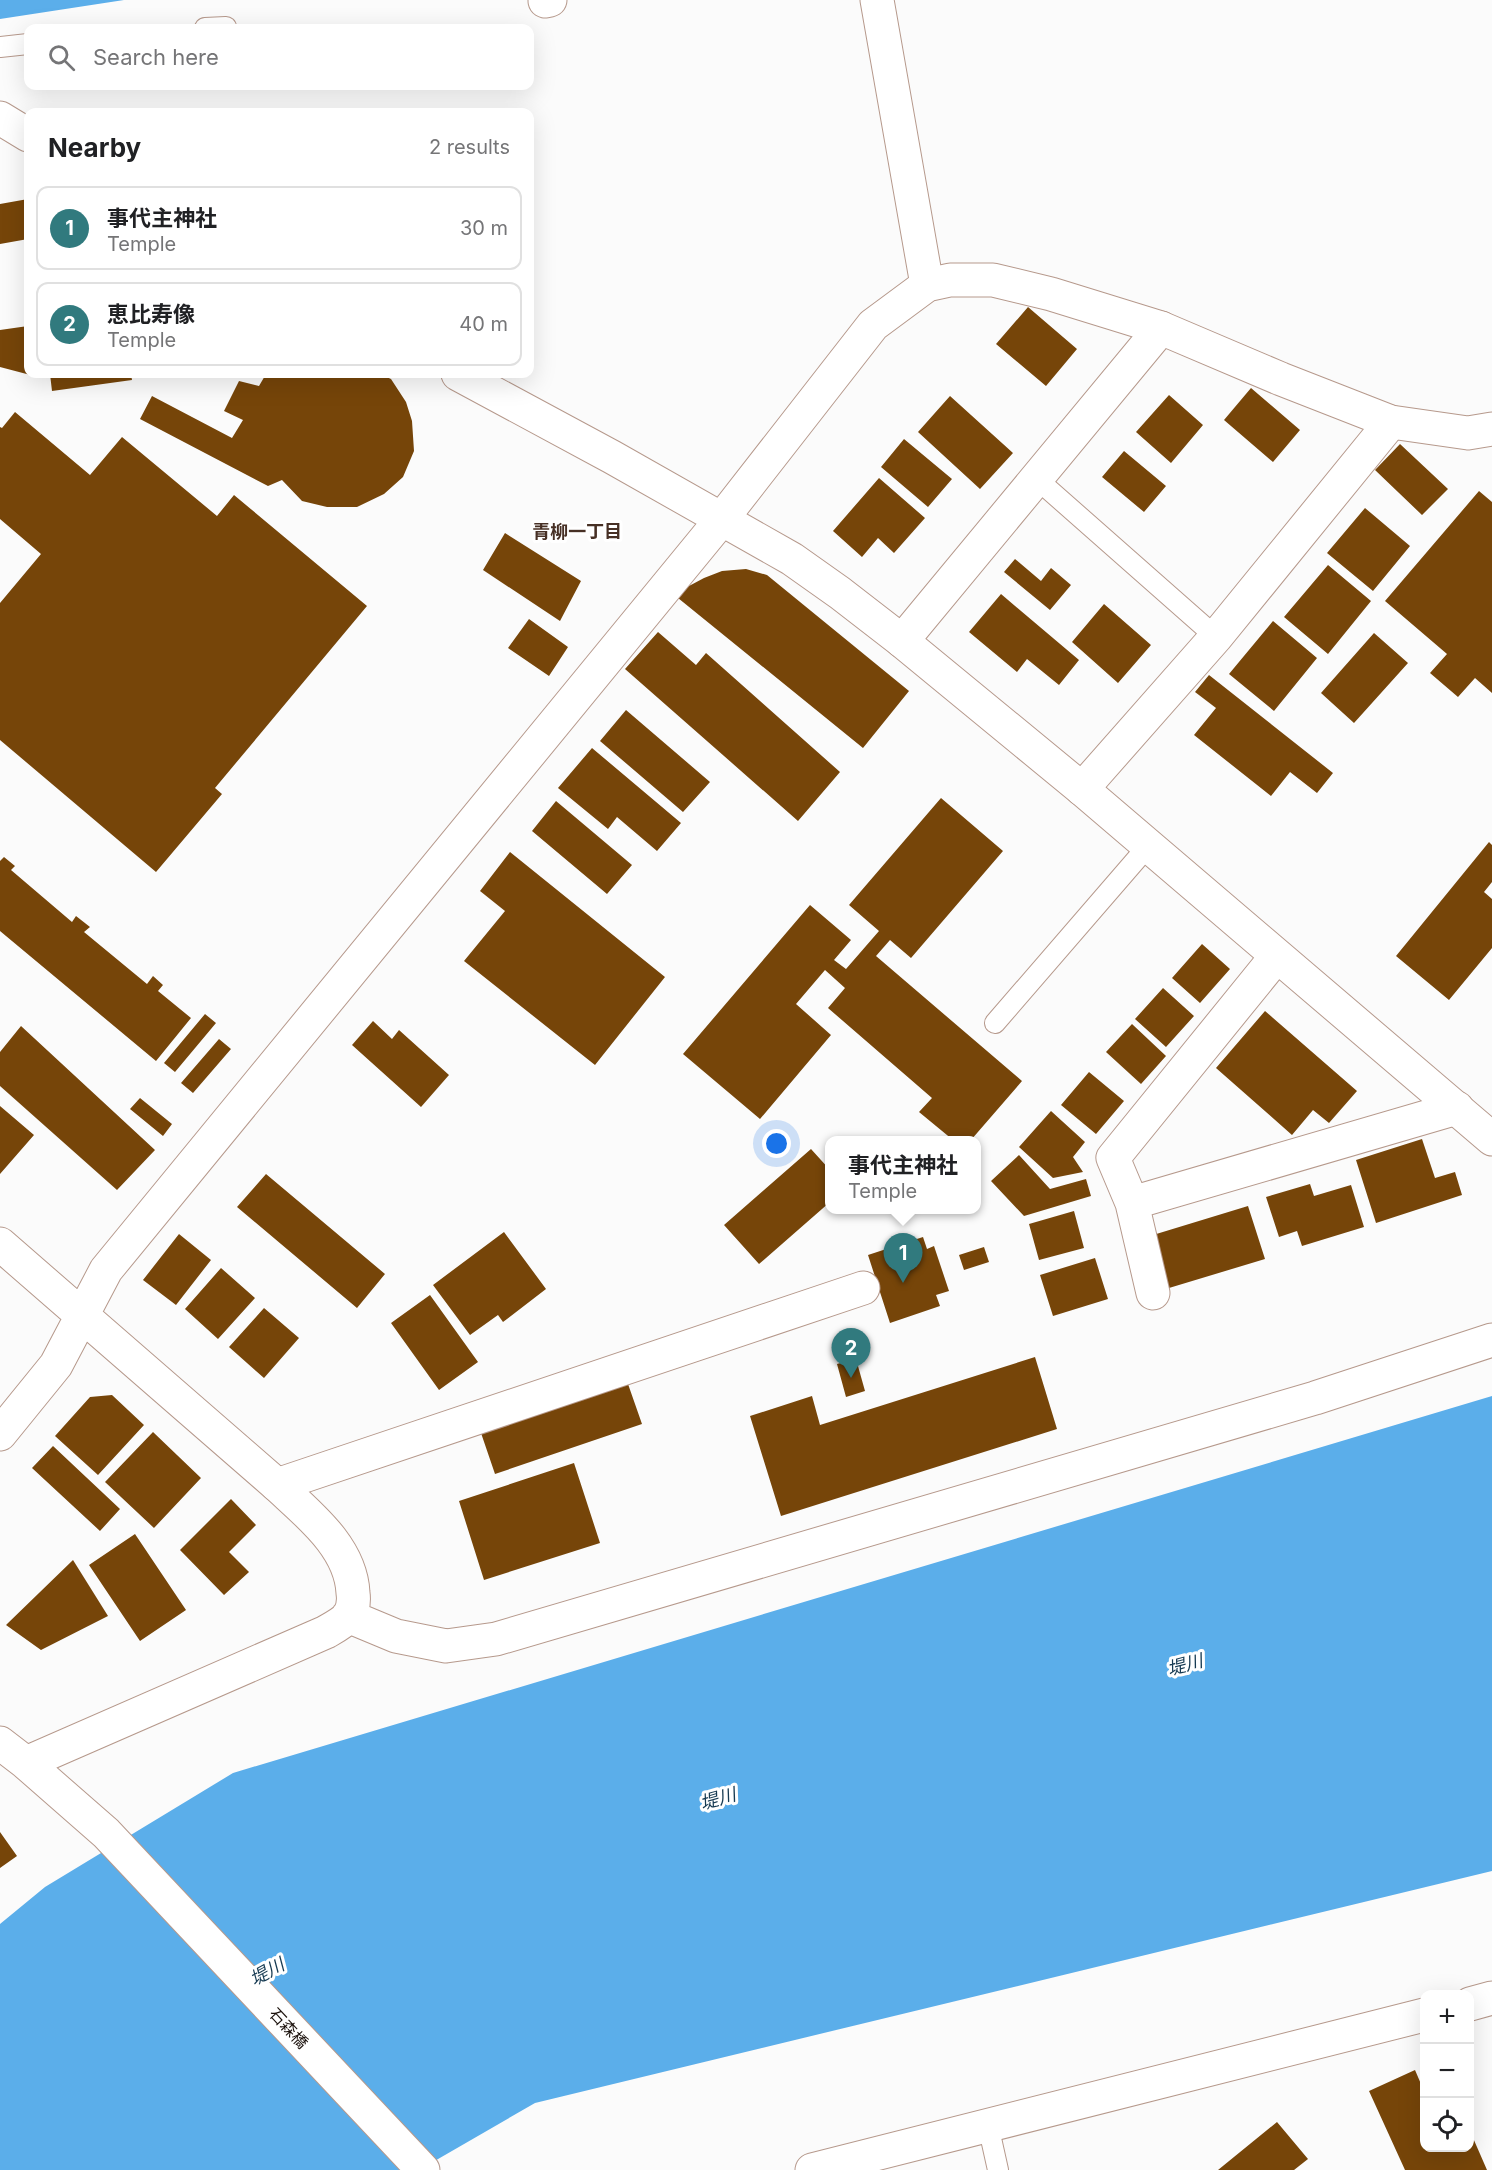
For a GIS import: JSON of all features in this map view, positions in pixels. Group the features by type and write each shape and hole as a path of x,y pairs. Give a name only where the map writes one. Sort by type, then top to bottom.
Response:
{"street":[{"path":"545,1 550,0"},
{"path":"877,0 927,285"},
{"path":"0,118 24,133"},
{"path":"0,1434 56,1365 106,1270 722,520 873,325 927,285 950,280 993,280 1051,294 1161,328 1281,379 1391,422 1468,433 1492,429"},
{"path":"902,641 1038,480 1161,328"},
{"path":"465,378 612,457 792,559 840,593 1082,789 1276,957 1492,1139"},
{"path":"1082,789 1216,637 1391,422"},
{"path":"1153,1293 1132,1203 1113,1158 1276,957"},
{"path":"1132,1203 1458,1108"},
{"path":"0,1244 321,1526 339,1551 352,1578 354,1601 348,1616 326,1632 26,1763"},
{"path":"277,1485 863,1288"},
{"path":"348,1616 396,1636 446,1646 496,1639 1304,1401 1492,1341"},
{"name":"石森橋","path":"0,1743 106,1833 423,2170"},
{"path":"812,2170 1420,2016"}],"lane":[{"path":"0,47 24,44"},
{"path":"1038,480 1216,637"},
{"path":"995,1023 1148,846"},
{"path":"988,2126 998,2170"}],"water":[{"path":"0,0 124,0 0,19"},
{"name":"堤川","path":"1492,1396 1492,1871 535,2103 419,2170 0,2170 0,1924 45,1887 233,1773"}],"building":[{"path":"24,200 24,240 0,244 0,204"},
{"path":"1028,307 1077,349 1046,386 996,344"},
{"path":"24,327 24,373 0,367 0,330"},
{"path":"50,378 132,378 132,380 52,391"},
{"path":"264,378 391,379 406,402 412,421 414,451 403,477 384,494 357,507 327,507 302,501 282,480 268,486 140,419 152,396 232,438 243,420 224,411 239,381 259,386"},
{"path":"1251,388 1300,430 1273,462 1224,420"},
{"path":"1169,395 1203,425 1171,463 1136,432"},
{"path":"950,396 1013,453 980,489 918,432"},
{"path":"15,412 90,475 122,437 217,516 234,495 367,606 215,788 222,794 156,872 0,740 0,603 41,554 0,519 0,427 2,428"},
{"path":"904,439 952,479 928,507 881,467"},
{"path":"1400,444 1448,489 1422,515 1375,470"},
{"path":"1124,451 1166,486 1144,512 1102,477"},
{"path":"879,478 925,518 894,553 878,538 862,557 833,531"},
{"path":"1479,491 1492,502 1492,693 1475,678 1458,697 1430,673 1447,654 1385,601"},
{"path":"1365,508 1410,546 1373,591 1327,553"},
{"path":"505,533 581,581 560,621 483,570"},
{"path":"1015,559 1041,581 1051,568 1071,585 1050,610 1004,572"},
{"path":"1328,565 1371,601 1328,654 1284,617"},
{"path":"746,569 767,575 909,691 863,748 678,598 689,586 704,578 722,571"},
{"path":"1001,594 1079,660 1059,685 1027,659 1017,672 969,632"},
{"path":"1104,604 1151,645 1118,683 1072,642"},
{"path":"529,619 568,647 549,676 508,648"},
{"path":"1273,621 1317,658 1274,711 1229,674"},
{"path":"658,632 696,665 706,653 840,772 798,821 625,669"},
{"path":"1374,633 1408,663 1354,723 1321,693"},
{"path":"1209,675 1333,773 1317,793 1290,772 1271,796 1194,735 1216,708 1195,692"},
{"path":"626,710 710,782 683,812 600,741"},
{"path":"592,748 681,823 657,851 617,817 608,829 558,788"},
{"path":"941,798 1003,851 911,958 890,940 876,956 1022,1081 974,1136 948,1136 919,1112 932,1098 828,1008 845,988 825,970 796,1004 831,1035 760,1119 683,1054 810,905 851,940 834,960 846,969 879,931 849,905"},
{"path":"556,801 632,865 607,894 532,831"},
{"path":"1489,842 1492,845 1492,882 1484,892 1492,899 1492,948 1449,1000 1396,956"},
{"path":"510,852 665,977 595,1065 464,961 505,911 480,891"},
{"path":"4,857 15,866 11,870 72,922 76,916 90,927 84,932 147,984 153,976 163,985 158,991 191,1018 156,1061 0,931 0,861"},
{"path":"1202,944 1230,969 1200,1003 1172,978"},
{"path":"1163,988 1194,1016 1166,1047 1135,1019"},
{"path":"1265,1011 1357,1091 1329,1123 1313,1110 1292,1135 1216,1068"},
{"path":"205,1014 216,1023 175,1072 164,1063"},
{"path":"373,1021 392,1039 399,1030 449,1075 421,1107 352,1045"},
{"path":"1132,1024 1166,1056 1141,1084 1106,1052"},
{"path":"21,1026 155,1150 117,1190 0,1086 0,1052"},
{"path":"219,1039 231,1049 193,1093 181,1083"},
{"path":"1089,1072 1124,1101 1096,1134 1061,1105"},
{"path":"140,1098 172,1124 163,1136 130,1109"},
{"path":"0,1106 34,1135 0,1174"},
{"path":"1051,1111 1085,1142 1073,1157 1083,1172 1053,1178 1019,1147"},
{"path":"1422,1139 1435,1178 1455,1172 1462,1195 1376,1223 1356,1160"},
{"path":"811,1149 825,1164 825,1206 759,1264 724,1225"},
{"path":"1019,1155 1050,1189 1086,1179 1091,1196 1024,1216 991,1181"},
{"path":"266,1174 385,1274 357,1308 237,1207"},
{"path":"1310,1184 1314,1196 1351,1185 1364,1227 1302,1246 1297,1231 1279,1237 1266,1197"},
{"path":"1248,1206 1265,1259 1169,1288 1153,1235"},
{"path":"1074,1211 1084,1248 1039,1260 1029,1224"},
{"path":"504,1232 546,1289 503,1322 498,1315 470,1335 433,1285"},
{"path":"179,1234 211,1260 176,1305 143,1280"},
{"path":"923,1237 927,1249 934,1246 949,1291 936,1295 940,1306 890,1323 868,1255"},
{"path":"984,1247 989,1262 964,1270 959,1255"},
{"path":"1095,1258 1108,1299 1053,1316 1040,1275"},
{"path":"221,1268 255,1298 218,1339 185,1309"},
{"path":"430,1295 478,1362 439,1390 391,1323"},
{"path":"264,1308 299,1338 264,1378 229,1347"},
{"path":"1035,1357 1057,1429 781,1516 750,1416 812,1396 820,1425"},
{"path":"856,1359 865,1391 846,1397 837,1364"},
{"path":"628,1384 642,1424 495,1474 481,1433"},
{"path":"112,1395 144,1425 98,1475 55,1436 90,1397"},
{"path":"153,1432 201,1478 154,1528 105,1482"},
{"path":"53,1446 120,1509 100,1531 32,1468"},
{"path":"574,1463 600,1543 484,1580 459,1501"},
{"path":"231,1499 256,1525 229,1552 249,1572 224,1595 180,1550"},
{"path":"135,1534 186,1610 140,1641 89,1565"},
{"path":"73,1560 108,1616 41,1650 6,1625"},
{"path":"0,1832 17,1856 0,1868"},
{"path":"1415,2070 1420,2082 1420,2152 1474,2152 1474,2140 1487,2170 1405,2170 1369,2091"},
{"path":"1277,2122 1308,2159 1294,2170 1218,2170"}],"place":[{"name":"事代主神社","path":"903,1283"},
{"name":"恵比寿像","path":"851,1378"}],"district":[{"name":"青柳一丁目","path":"577,532"}]}
